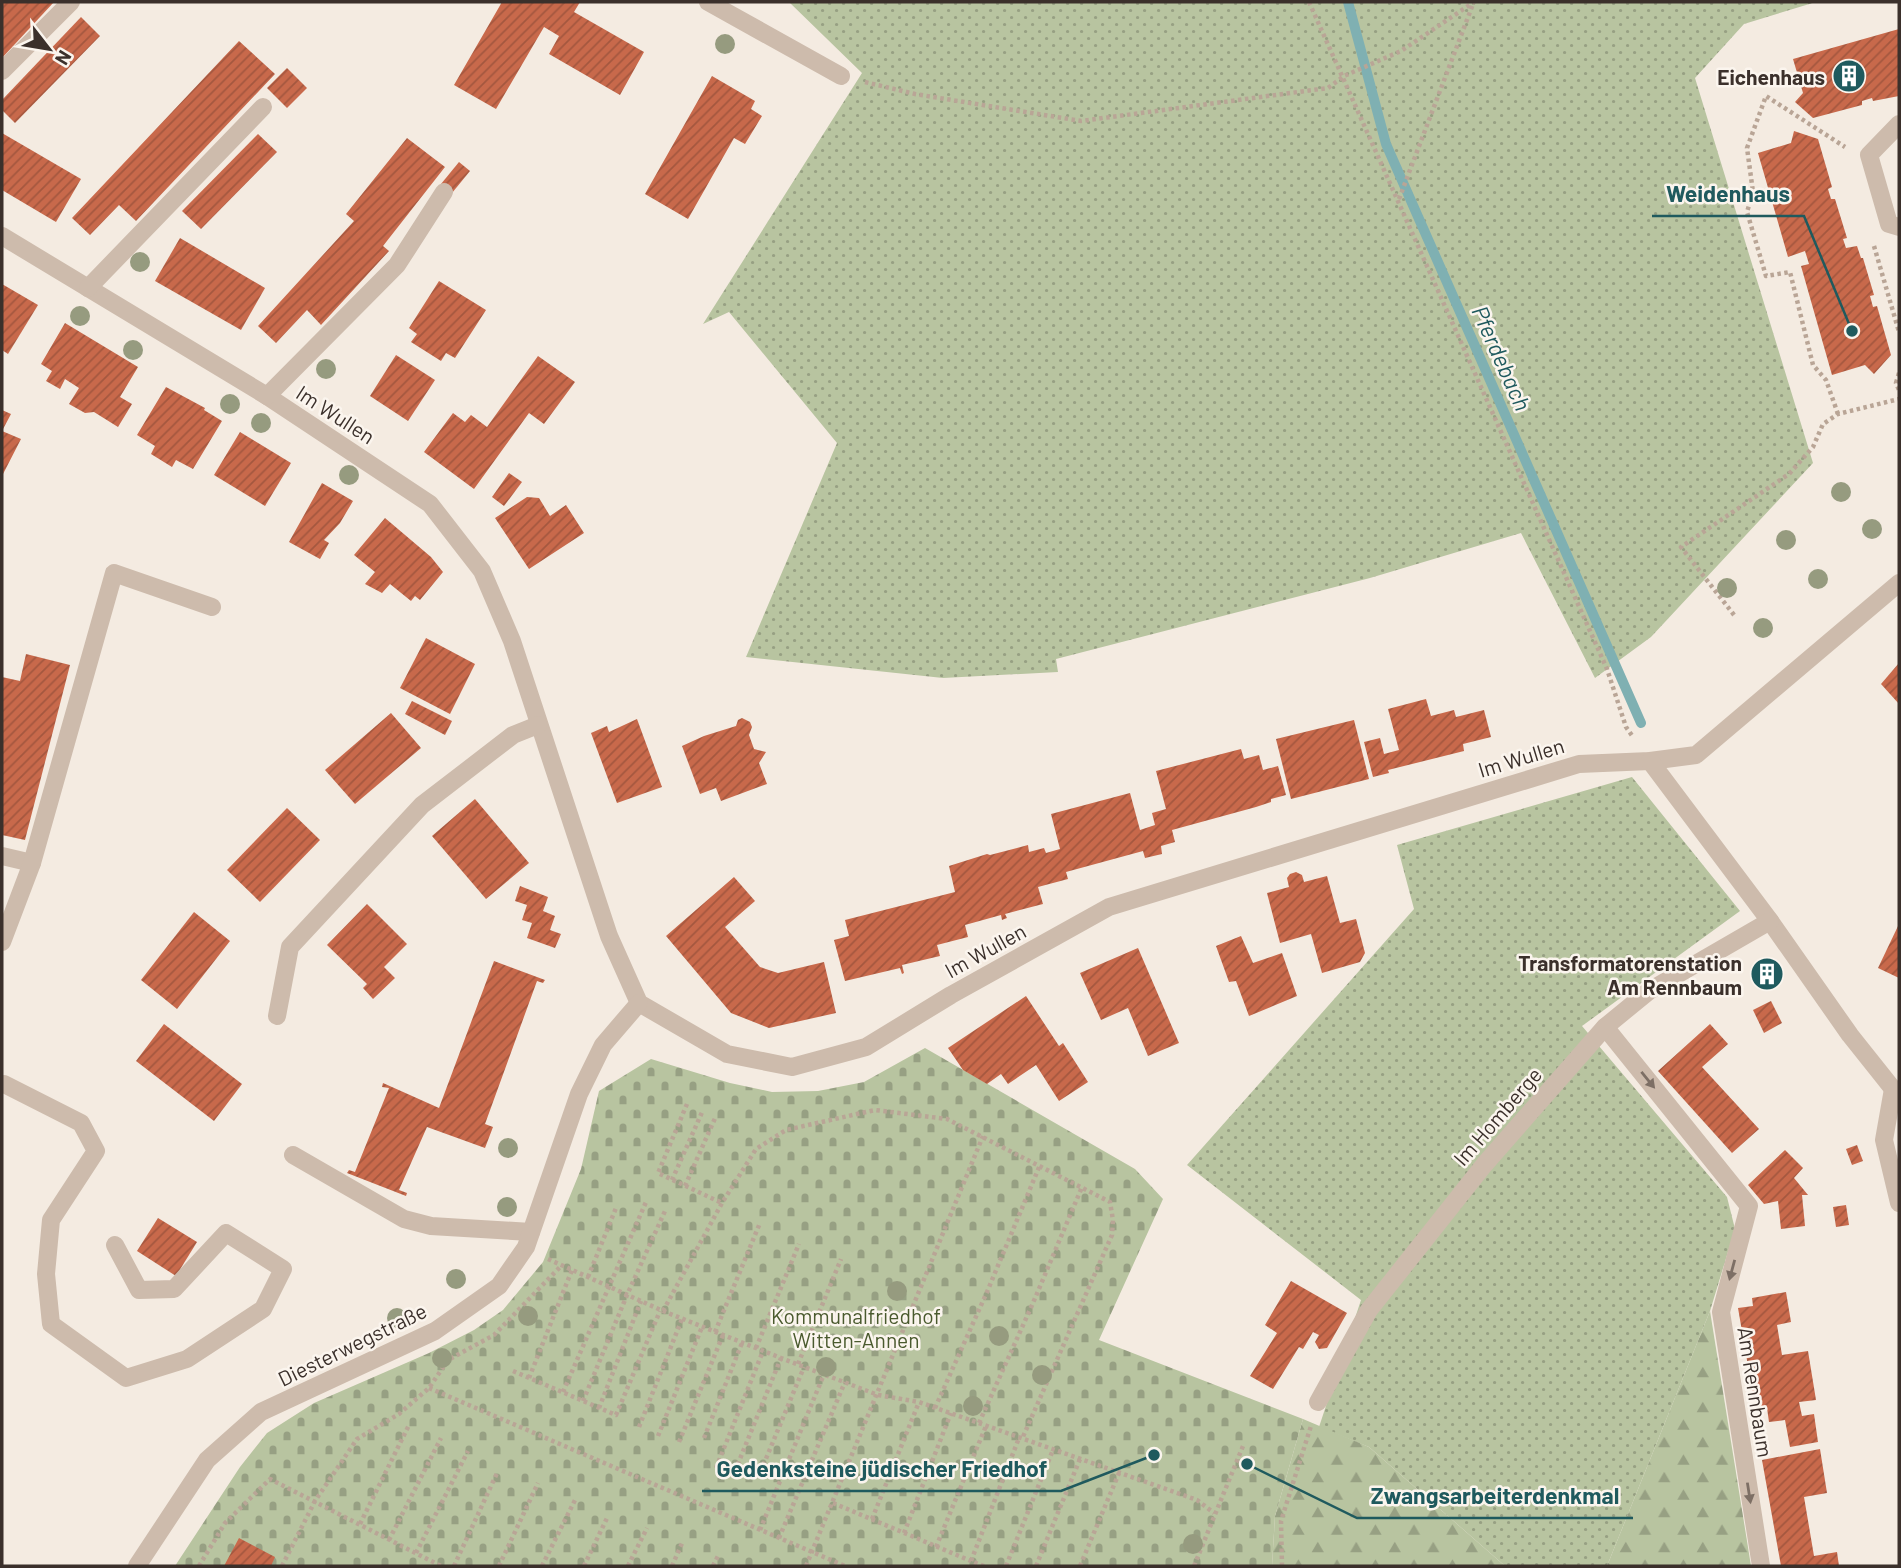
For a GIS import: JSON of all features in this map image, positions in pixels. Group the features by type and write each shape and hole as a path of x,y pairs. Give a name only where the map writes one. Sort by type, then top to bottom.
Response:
{"street":[{"path":"2,72 71,2"},
{"path":"708,2 841,76"},
{"path":"88,288 263,107"},
{"path":"1894,225 1869,155 1899,124"},
{"path":"267,396 397,265 443,192"},
{"name":"Im Wullen","path":"2,236 267,396 430,505 482,571 512,641 609,936 639,1003 727,1054 792,1067 866,1047 951,995 1109,907 1579,764 1650,761 1696,755 1899,583"},
{"path":"3,937 32,863 114,573 212,607"},
{"path":"277,1016 290,947 422,805 513,735 538,725"},
{"path":"1650,761 1770,921 1850,1035 1896,1088 1884,1140 1899,1203"},
{"path":"2,856 32,863"},
{"name":"Im Homberge","path":"1318,1402 1369,1310 1484,1165 1605,1027 1649,991 1770,921"},
{"name":"Diesterwegstraße","path":"137,1566 207,1460 261,1412 435,1331 499,1286 528,1240 579,1094 603,1045 639,1003"},
{"name":"Am Rennbaum","path":"1605,1027 1749,1206 1721,1312 1761,1566"},
{"path":"2,1083 81,1123 96,1151 51,1220 46,1273 51,1324 126,1378 187,1359 263,1309 282,1269 226,1233 174,1289 139,1290 114,1245"},
{"path":"293,1155 404,1219 431,1226 528,1240"}],"path":[{"path":"1309,2 1607,669 1626,727 1650,761"},
{"path":"841,76 915,94 1081,121 1328,88 1344,76 1401,51 1474,3"},
{"path":"1399,200 1474,3"},
{"path":"1838,414 1826,380 1814,365 1790,272 1766,276 1747,212 1753,192 1747,148 1766,96 1850,150 1869,155"},
{"path":"1894,225 1872,238 1899,332"},
{"path":"1899,373 1896,383 1899,390"},
{"path":"1734,615 1681,547 1789,474 1813,447 1823,424 1838,414 1899,399"},
{"path":"687,1104 658,1173 722,1203"},
{"path":"672,1180 703,1110"},
{"path":"513,1371 616,1415 662,1311 755,1149 786,1130 875,1110 947,1119 1110,1202 1113,1220 1112,1235 1020,1438 971,1561"},
{"path":"685,1186 716,1116"},
{"path":"806,1566 983,1136"},
{"path":"935,1408 1040,1165"},
{"path":"979,1423 1082,1187"},
{"path":"563,1392 646,1202"},
{"path":"588,1277 616,1208"},
{"path":"583,1401 626,1294 665,1211"},
{"path":"715,1332 760,1223"},
{"path":"528,1240 561,1266 742,1343 878,1395 908,1398 1197,1500 1214,1513"},
{"path":"756,1348 799,1244"},
{"path":"798,1364 841,1259"},
{"path":"282,1566 315,1501 357,1439 399,1414 429,1388 448,1360 494,1335 561,1266"},
{"path":"529,1378 572,1270"},
{"path":"599,1408 642,1301"},
{"path":"639,1427 682,1319"},
{"path":"658,1436 702,1327"},
{"path":"679,1442 723,1335"},
{"path":"704,1438 742,1343"},
{"path":"716,1468 763,1351"},
{"path":"735,1471 781,1358"},
{"path":"758,1478 804,1367"},
{"path":"760,1530 824,1374"},
{"path":"779,1538 845,1382"},
{"path":"429,1388 845,1566"},
{"path":"872,1520 919,1402"},
{"path":"1282,1566 1282,1521 1318,1402"},
{"path":"904,1533 951,1413"},
{"path":"360,1525 409,1425"},
{"path":"936,1546 986,1426"},
{"path":"389,1540 441,1438"},
{"path":"1194,1566 1243,1446"},
{"path":"1006,1566 1054,1450"},
{"path":"416,1553 468,1451"},
{"path":"1036,1566 1080,1459"},
{"path":"454,1566 498,1471"},
{"path":"1080,1566 1119,1473"},
{"path":"199,1566 225,1523 271,1479 441,1566"},
{"path":"499,1566 538,1483"},
{"path":"542,1566 576,1498"},
{"path":"833,1503 984,1566"},
{"path":"584,1566 608,1516"},
{"path":"628,1566 647,1528"},
{"path":"672,1566 683,1541"},
{"path":"713,1566 718,1556"}],"green space":[{"path":"789,2 1816,2 1744,24 1695,78 1813,463 1651,637 1595,678 1521,533 1370,578 1056,659 1058,672 943,678 746,657 837,443 729,312 703,324 862,73"},
{"path":"1632,777 1740,911 1582,1026 1727,1197 1735,1229 1710,1311 1607,1566 1505,1566 1369,1447 1319,1427 1361,1300 1187,1165 1414,909 1397,845"},
{"name":"Kommunalfriedhof Witten-Annen","path":"925,1048 1135,1169 1163,1199 1099,1340 1303,1419 1275,1516 1272,1566 175,1566 240,1467 267,1433 314,1403 429,1353 474,1330 503,1310 543,1262 581,1169 599,1091 651,1059 730,1083 772,1092 818,1091 864,1082"},
{"path":"1710,1311 1751,1566 1607,1566"},
{"path":"1303,1419 1369,1447 1505,1566 1272,1566 1275,1516"}],"building":[{"path":"2,2 54,2 2,58"},
{"path":"502,2 580,2 574,12 644,52 620,95 549,54 559,36 544,27 496,109 454,85"},
{"path":"81,17 100,36 15,123 2,110 2,100"},
{"name":"Eichenhaus","path":"1899,29 1899,96 1873,101 1872,98 1862,101 1862,105 1813,118 1795,102 1803,93 1793,59"},
{"path":"239,41 275,74 136,221 119,205 90,235 72,218"},
{"path":"287,68 307,88 287,108 267,88"},
{"path":"712,76 755,101 751,109 762,116 745,144 734,138 688,219 645,194"},
{"path":"1794,131 1818,139 1832,187 1828,189 1831,199 1835,199 1847,238 1843,239 1846,248 1857,246 1863,258 1874,295 1870,296 1873,307 1877,306 1891,355 1874,374 1865,365 1832,375 1801,266 1809,264 1805,251 1788,257 1758,153 1791,143"},
{"path":"2,133 81,179 56,222 2,190"},
{"path":"258,134 277,152 201,229 182,211"},
{"path":"407,138 445,167 383,246 389,251 321,325 307,310 276,343 258,326 354,221 346,214"},
{"path":"459,162 470,171 452,193 441,184"},
{"path":"180,238 265,288 241,330 155,281"},
{"path":"439,281 486,310 455,358 446,353 441,361 411,342 417,334 409,328"},
{"path":"2,284 38,305 8,354 2,350"},
{"path":"65,323 138,367 120,397 132,404 118,427 94,412 85,413 69,404 79,388 65,379 60,389 46,381 52,371 41,364"},
{"path":"396,355 435,380 408,421 370,396"},
{"path":"538,356 575,382 544,424 529,413 474,489 424,452 453,413 465,422 471,415 487,427"},
{"path":"166,387 205,408 204,410 222,421 193,469 176,460 172,467 151,454 155,446 137,435"},
{"path":"2,410 11,414 2,431"},
{"path":"2,431 21,439 2,476"},
{"path":"240,432 291,463 265,506 214,475"},
{"path":"509,473 522,482 504,506 492,497"},
{"path":"322,483 353,501 340,523 324,540 329,543 320,559 289,542"},
{"path":"527,497 539,498 550,516 566,505 584,533 529,569 495,518"},
{"path":"385,518 431,557 443,572 420,600 415,596 411,601 390,584 382,593 365,584 375,572 354,555"},
{"path":"426,638 475,664 450,714 400,688"},
{"path":"26,654 70,665 25,840 2,835 2,677 20,681"},
{"path":"1899,663 1899,704 1881,684"},
{"path":"1426,699 1431,716 1454,710 1456,717 1484,710 1491,737 1463,744 1464,751 1388,770 1389,773 1373,777 1364,742 1380,738 1384,754 1399,750 1388,709"},
{"path":"412,701 452,721 445,735 405,714"},
{"path":"391,713 421,748 355,804 325,770"},
{"path":"742,718 750,722 752,727 749,735 754,749 766,752 759,763 767,784 721,801 716,788 700,794 682,746 736,726"},
{"path":"637,719 662,787 617,803 591,733 607,726 609,732"},
{"path":"1354,720 1369,779 1291,799 1276,739"},
{"path":"1241,749 1244,759 1259,755 1263,770 1278,766 1286,795 1256,807 1172,830 1175,842 1161,846 1162,854 1145,858 1143,851 1066,872 1068,879 1038,887 1043,904 1005,914 1007,918 1002,920 1001,915 965,925 968,937 937,945 940,956 902,965 902,974 900,968 845,981 834,940 849,936 845,920 955,892 949,866 1028,845 1029,852 1044,848 1046,853 1060,849 1051,814 1130,793 1140,830 1155,825 1152,813 1166,809 1156,771"},
{"path":"475,799 529,863 486,899 432,836"},
{"path":"287,808 320,840 260,902 227,870"},
{"path":"1296,872 1302,875 1304,882 1327,876 1340,923 1356,919 1365,953 1360,962 1322,973 1311,934 1280,943 1267,893 1289,887 1287,878"},
{"path":"734,877 755,901 725,927 760,967 778,973 824,962 836,1013 769,1028 731,1013 666,936"},
{"path":"520,886 548,897 543,911 555,916 550,930 561,934 555,948 527,938 532,923 522,920 527,905 515,901"},
{"path":"367,904 407,944 384,967 395,978 373,999 363,988 367,984 327,945"},
{"path":"194,912 230,941 177,1009 141,980"},
{"path":"1899,924 1899,978 1878,968"},
{"path":"1241,936 1253,963 1282,953 1297,996 1249,1016 1236,981 1229,982 1216,946"},
{"path":"1138,948 1179,1043 1148,1056 1128,1008 1101,1020 1080,973"},
{"name":"Transformatorenstation Am Rennbaum","path":"1765,959 1781,982 1770,989 1753,966"},
{"path":"494,961 545,980 543,983 537,981 485,1124 493,1127 485,1148 427,1127 399,1190 407,1193 406,1196 347,1173 349,1170 355,1172 389,1088 382,1087 383,1083 439,1108"},
{"path":"1026,996 1059,1046 1063,1043 1088,1082 1059,1101 1036,1065 1008,1084 1001,1074 987,1084 963,1070 948,1048"},
{"path":"1771,1001 1782,1023 1764,1033 1753,1010"},
{"path":"164,1024 242,1084 214,1121 136,1061"},
{"path":"1710,1024 1728,1044 1702,1067 1759,1129 1732,1153 1658,1071"},
{"path":"1857,1145 1863,1161 1852,1165 1846,1149"},
{"path":"1785,1150 1803,1168 1794,1178 1808,1195 1802,1195 1805,1226 1781,1229 1778,1201 1764,1204 1748,1185"},
{"path":"1846,1205 1849,1225 1836,1227 1833,1207"},
{"path":"158,1218 197,1242 176,1276 137,1251"},
{"path":"1291,1281 1347,1313 1327,1348 1319,1349 1315,1342 1319,1335 1313,1332 1303,1349 1299,1347 1273,1389 1250,1376 1277,1333 1265,1325"},
{"path":"1786,1292 1791,1322 1777,1325 1782,1355 1808,1351 1816,1400 1799,1402 1802,1416 1814,1414 1818,1442 1790,1447 1785,1420 1769,1422 1767,1408 1762,1409 1759,1394 1753,1395 1738,1308 1753,1306 1752,1298"},
{"path":"1820,1449 1827,1493 1804,1497 1814,1556 1837,1552 1839,1566 1781,1566 1762,1460"},
{"path":"239,1538 275,1557 271,1566 224,1566"}],"waterway":[{"name":"Pferdebach","path":"1348,2 1386,144 1641,723"}],"place":[{"name":"Eichenhaus","path":"1849,76"},
{"name":"Weidenhaus","path":"1852,331"},
{"name":"Transformatorenstation Am Rennbaum","path":"1767,974"},
{"name":"Gedenksteine jüdischer Friedhof","path":"1154,1455"},
{"name":"Zwangsarbeiterdenkmal","path":"1247,1464"}]}
